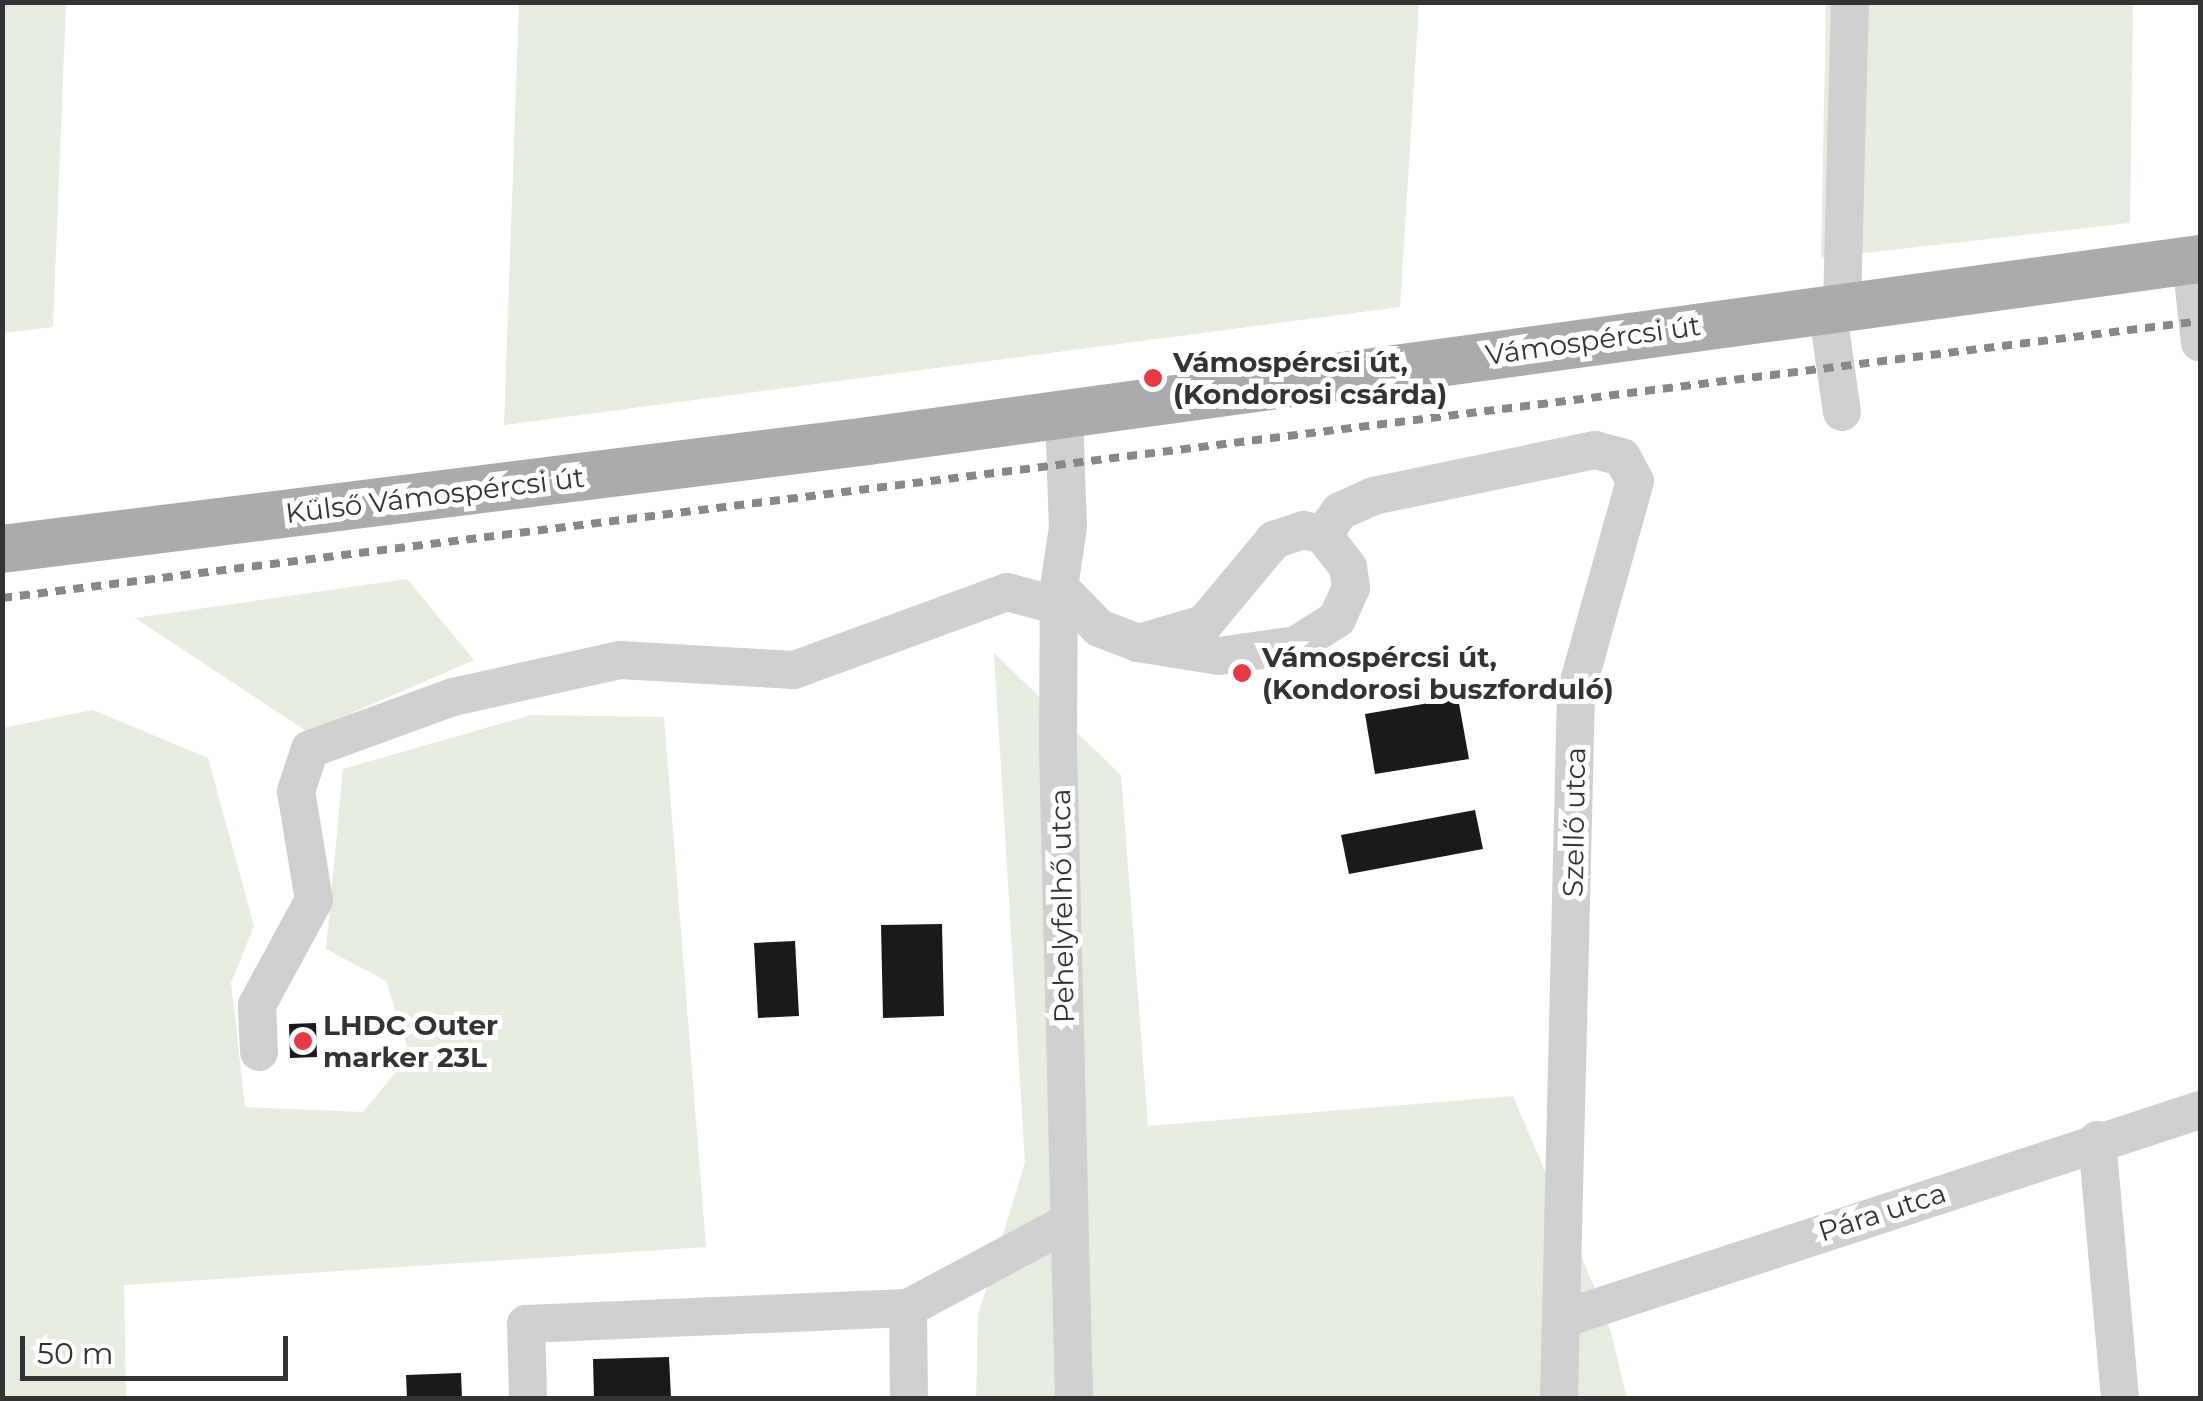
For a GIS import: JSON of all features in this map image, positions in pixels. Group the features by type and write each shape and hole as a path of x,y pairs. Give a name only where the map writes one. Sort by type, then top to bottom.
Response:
{"main road":[{"name":"Vámospércsi út","path":"868,440 2196,260"},
{"name":"Külső Vámospércsi út","path":"2,549 868,440"}],"street":[{"path":"1842,412 1835,306 1850,2"},
{"path":"2196,260 2200,343"},
{"name":"Pehelyfelhő utca","path":"1064,414 1068,527 1059,597 1074,1398"},
{"name":"Szellő utca","path":"1324,535 1340,511 1373,496 1595,450 1622,458 1635,481 1576,693 1565,1318 1559,1398"},
{"path":"259,1052 257,1005 314,900 296,791 310,750 453,697 620,660 794,670 1008,592 1059,597 1100,628 1138,644 1219,656 1296,645 1337,619 1352,588 1337,545 1324,535 1304,530 1274,540 1204,624 1138,644"},
{"name":"Pára utca","path":"1565,1318 2097,1140 2200,1110"},
{"path":"2097,1140 2120,1398"},
{"path":"528,1398 526,1324 908,1308 1069,1222"},
{"path":"908,1308 909,1398"}],"shaded area":[{"path":"2,3 66,3 53,327 3,333"},
{"path":"519,3 1419,3 1400,307 504,425"},
{"path":"1826,3 2133,3 2130,223 1821,258"},
{"path":"407,579 474,660 308,732 135,618"},
{"path":"994,653 1121,775 1148,1126 1513,1096 1607,1317 1627,1398 976,1398 978,1315 1025,1163"},
{"path":"93,710 208,758 254,926 231,983 245,1107 363,1112 410,1055 386,981 326,949 343,769 531,715 664,717 706,1247 124,1285 126,1398 3,1398 3,728"}],"building":[{"path":"1458,698 1469,759 1375,774 1365,714"},
{"path":"1475,810 1483,849 1349,874 1341,835"},
{"path":"942,924 944,1016 883,1018 881,925"},
{"path":"795,941 799,1016 758,1018 754,943"},
{"name":"LHDC Outer marker 23L","path":"316,1023 317,1057 290,1058 289,1024"},
{"path":"669,1357 671,1398 594,1398 593,1359"},
{"path":"461,1373 462,1398 407,1398 406,1375"}],"railway":[{"path":"2,598 2200,321"}],"place":[{"name":"Vámospércsi út, (Kondorosi csárda)","path":"1153,378"},
{"name":"Vámospércsi út, (Kondorosi buszforduló)","path":"1242,673"},
{"name":"LHDC Outer marker 23L","path":"303,1041"}]}
